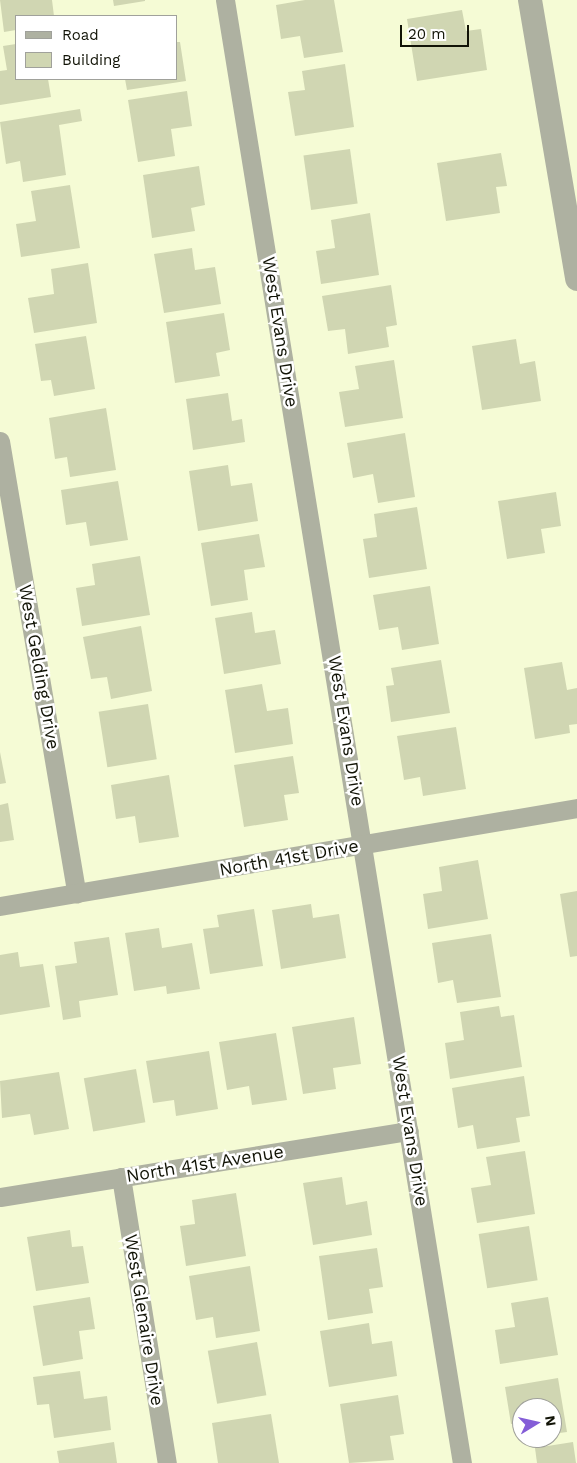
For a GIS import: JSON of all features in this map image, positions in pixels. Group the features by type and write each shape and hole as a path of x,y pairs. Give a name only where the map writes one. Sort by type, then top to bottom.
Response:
{"street":[{"name":"West Evans Drive","path":"225,0 364,845 462,1463"},
{"path":"530,0 577,279"},
{"name":"West Gelding Drive","path":"0,441 77,894"},
{"name":"North 41st Drive","path":"0,906 577,808"},
{"name":"North 41st Avenue","path":"0,1197 410,1131"},
{"name":"West Glenaire Drive","path":"121,1177 167,1463"}],"building":[{"path":"0,0 52,0 54,15 15,15 15,30 4,32"},
{"path":"113,0 145,0 145,1 114,6"},
{"path":"305,0 334,0 343,52 304,58 300,36 281,39 276,5"},
{"path":"462,10 466,31 481,29 487,70 417,81 407,19"},
{"path":"178,42 180,42 186,81 127,90 125,80 178,80"},
{"path":"15,44 15,80 48,80 51,97 0,105 0,71 7,70 3,46"},
{"path":"345,64 354,127 295,136 288,92 305,90 302,71"},
{"path":"187,91 192,126 171,129 175,156 138,162 128,100"},
{"path":"80,109 82,121 59,125 66,175 23,182 20,161 6,164 0,122"},
{"path":"350,149 358,203 311,210 303,156"},
{"path":"501,153 507,186 496,187 500,213 446,221 437,163"},
{"path":"199,166 205,205 191,208 195,231 152,238 143,175"},
{"path":"70,185 80,248 21,257 16,224 36,221 31,191"},
{"path":"370,213 379,275 321,284 316,251 335,248 331,220"},
{"path":"192,248 195,270 215,267 221,304 164,313 154,254"},
{"path":"88,263 97,323 34,333 28,298 54,294 51,269"},
{"path":"391,285 397,325 386,327 389,347 348,354 345,329 328,331 322,296"},
{"path":"224,313 230,350 216,353 220,376 175,383 166,322"},
{"path":"86,336 95,389 54,396 51,380 41,381 35,344"},
{"path":"516,339 520,364 535,361 541,401 482,410 472,346"},
{"path":"394,360 403,418 345,427 339,392 359,389 355,366"},
{"path":"228,393 232,421 242,419 245,442 193,450 186,399"},
{"path":"106,408 116,470 70,477 67,457 55,459 49,418"},
{"path":"405,433 415,497 378,503 373,474 353,478 347,443"},
{"path":"228,465 231,486 252,483 258,521 198,531 189,471"},
{"path":"118,481 128,540 90,546 86,522 66,525 61,490"},
{"path":"556,492 561,526 541,529 545,553 507,559 498,501"},
{"path":"417,507 427,569 369,578 363,539 377,537 374,514"},
{"path":"259,534 265,567 244,570 248,600 211,606 201,543"},
{"path":"140,556 150,615 82,626 76,588 95,585 92,564"},
{"path":"430,586 439,644 402,650 398,627 379,630 373,595"},
{"path":"252,612 255,633 275,630 281,664 224,674 215,618"},
{"path":"141,626 152,691 111,699 107,677 91,679 83,637"},
{"path":"441,660 450,713 391,722 386,686 394,685 391,668"},
{"path":"562,662 567,690 577,688 577,724 569,725 570,733 535,739 524,668"},
{"path":"262,684 267,711 288,708 293,744 235,753 225,690"},
{"path":"148,704 157,759 107,767 99,712"},
{"path":"456,727 466,789 423,796 420,777 404,780 397,736"},
{"path":"0,752 6,783 0,784"},
{"path":"293,756 299,793 284,795 288,820 244,827 234,765"},
{"path":"169,775 179,837 139,843 135,816 116,819 111,785"},
{"path":"8,803 14,840 0,842 0,805"},
{"path":"478,860 488,919 428,929 423,894 442,891 439,867"},
{"path":"577,891 577,956 570,957 560,894"},
{"path":"311,904 313,918 339,914 346,958 281,969 272,910"},
{"path":"254,909 263,966 210,974 203,929 219,927 217,915"},
{"path":"159,928 162,948 192,943 200,989 167,994 166,986 134,991 125,933"},
{"path":"491,934 501,997 457,1003 453,980 438,983 432,943"},
{"path":"109,937 118,995 79,1001 81,1017 63,1020 55,966 77,963 74,942"},
{"path":"18,952 20,967 43,964 50,1007 0,1015 0,955"},
{"path":"499,1006 501,1017 514,1015 522,1067 450,1079 445,1043 464,1040 460,1012"},
{"path":"354,1017 361,1064 333,1068 336,1089 303,1094 292,1027"},
{"path":"276,1033 287,1100 252,1105 249,1086 227,1090 219,1042"},
{"path":"209,1051 218,1109 176,1116 174,1100 153,1103 146,1061"},
{"path":"136,1069 145,1122 93,1131 84,1078"},
{"path":"59,1072 69,1129 34,1135 30,1114 2,1118 0,1081"},
{"path":"524,1076 530,1116 516,1118 520,1142 477,1149 473,1125 458,1128 452,1088"},
{"path":"525,1151 535,1214 477,1223 471,1188 491,1185 486,1157"},
{"path":"342,1177 346,1205 367,1201 372,1235 313,1245 303,1183"},
{"path":"236,1193 246,1256 186,1266 180,1226 195,1224 192,1200"},
{"path":"529,1226 538,1280 487,1288 479,1234"},
{"path":"70,1230 72,1247 83,1246 89,1283 36,1291 27,1237"},
{"path":"377,1248 383,1287 369,1289 373,1313 328,1320 319,1256"},
{"path":"250,1266 260,1331 216,1338 213,1317 196,1320 189,1276"},
{"path":"90,1297 95,1329 79,1331 83,1359 43,1366 33,1306"},
{"path":"548,1297 558,1355 500,1364 495,1330 515,1327 511,1303"},
{"path":"369,1323 372,1344 392,1341 397,1376 329,1387 320,1331"},
{"path":"257,1342 266,1395 217,1404 208,1351"},
{"path":"80,1371 84,1399 107,1396 111,1430 54,1438 49,1404 37,1405 33,1377"},
{"path":"558,1378 561,1398 512,1398 511,1424 505,1387"},
{"path":"398,1395 404,1434 390,1436 394,1460 349,1463 340,1404"},
{"path":"562,1402 567,1432 562,1433"},
{"path":"271,1414 279,1463 218,1463 212,1423"},
{"path":"114,1442 117,1463 59,1463 57,1451"},
{"path":"573,1442 576,1463 537,1463 535,1448 562,1448 562,1444"}]}
